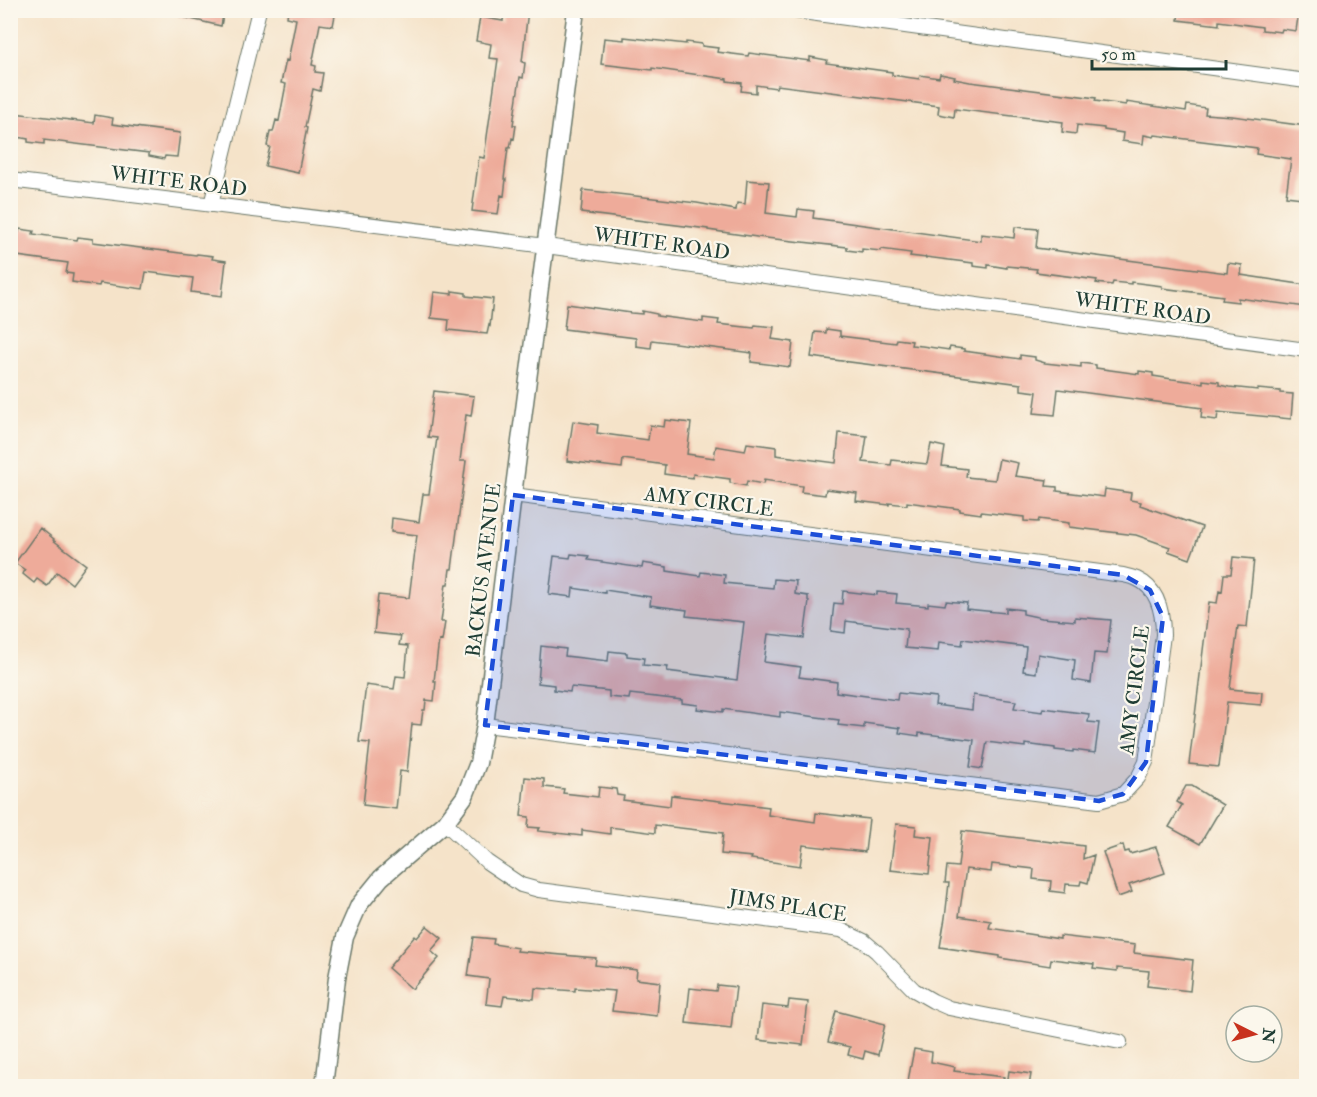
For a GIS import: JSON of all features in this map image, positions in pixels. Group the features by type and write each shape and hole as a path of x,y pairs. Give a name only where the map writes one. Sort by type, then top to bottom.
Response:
{"street":[{"path":"211,205 259,10"},
{"name":"BACKUS AVENUE","path":"324,1086 337,978 345,937 359,905 381,878 445,823 465,796 478,763 485,725 576,10"},
{"path":"788,10 1306,81"},
{"name":"WHITE ROAD","path":"10,180 546,246 1306,351"},
{"name":"AMY CIRCLE","path":"485,725 1099,801 1123,794 1138,778 1146,762 1163,635 1163,617 1159,603 1139,580 1123,575 513,495"},
{"name":"JIMS PLACE","path":"445,823 487,862 521,885 539,890 841,930 864,941 914,990 949,1008 1120,1042"}],"highlighted area":[{"path":"513,495 1123,575 1150,590 1163,617 1146,762 1123,794 1099,801 485,725"}],"building":[{"path":"179,10 224,10 221,26 178,16"},
{"path":"288,10 336,10 333,26 320,24 312,65 316,66 315,72 323,73 320,91 313,89 298,173 265,166 270,147 267,146 270,132 273,132 276,120 279,121 286,84 281,83 296,19 287,17"},
{"path":"504,10 528,10 522,62 525,63 523,78 520,77 513,125 516,125 514,139 512,138 510,148 508,148 504,196 501,195 498,214 472,211 479,157 484,158 498,59 489,58 491,44 476,41 480,17 503,21"},
{"path":"1179,10 1299,10 1296,31 1282,29 1281,32 1219,21 1219,25 1178,20"},
{"path":"624,37 702,44 702,46 718,48 717,52 748,56 749,53 810,61 810,57 827,60 826,63 892,72 892,75 919,79 920,75 939,78 940,74 970,82 1096,98 1095,101 1126,105 1126,102 1186,111 1187,105 1206,108 1205,114 1306,126 1306,166 1302,198 1286,196 1291,159 1256,154 1257,148 1155,135 1154,137 1144,135 1143,144 1122,141 1123,133 1104,130 1104,128 1077,125 1076,134 1062,132 1063,122 955,109 954,117 938,114 939,106 777,85 776,88 756,85 756,93 741,91 742,83 727,81 727,79 652,68 652,70 601,64 604,38 624,40"},
{"path":"14,113 94,123 95,115 113,118 112,124 180,133 177,157 165,156 164,159 149,156 149,153 44,140 44,144 28,142 28,139 11,136"},
{"path":"747,180 769,182 766,213 797,217 798,209 814,211 813,218 981,241 981,234 1014,238 1015,227 1038,229 1036,248 1227,273 1228,263 1242,265 1241,275 1306,285 1306,307 1238,298 1238,302 1222,300 1223,296 1131,282 1131,284 1113,282 1112,285 1096,283 1097,280 1036,272 1037,269 988,265 988,268 973,266 973,263 910,256 911,253 881,249 881,251 862,249 862,252 847,250 847,247 581,213 583,190 697,203 736,210 737,203 745,204"},
{"path":"19,229 34,231 33,234 77,240 78,237 93,239 93,242 213,256 212,259 226,261 222,296 191,292 193,278 146,272 143,289 72,282 73,274 66,273 68,263 10,255 10,231 19,232"},
{"path":"452,291 466,293 466,296 493,299 487,334 448,330 449,320 431,318 434,292 452,294"},
{"path":"567,304 631,313 642,314 642,311 657,314 657,316 703,322 703,318 719,320 718,324 754,328 755,325 774,327 772,339 793,342 790,367 751,362 752,353 652,340 651,348 636,346 636,338 564,329"},
{"path":"826,329 840,331 840,336 896,343 897,339 912,341 911,345 949,350 950,347 1020,359 1020,355 1035,357 1035,360 1045,363 1081,367 1081,363 1096,365 1096,368 1139,374 1139,371 1153,373 1153,376 1172,379 1203,383 1203,380 1219,382 1219,385 1229,387 1280,391 1280,393 1293,394 1291,419 1218,412 1217,420 1201,418 1202,408 1058,389 1055,415 1034,413 1037,392 1021,390 1021,384 811,357 815,332 826,333"},
{"path":"434,391 474,396 471,416 466,415 460,461 466,461 452,569 450,569 448,584 446,584 441,622 445,622 442,641 439,640 434,701 426,700 421,725 412,724 407,772 400,771 396,809 363,805 370,743 359,742 366,685 394,689 396,676 405,677 408,646 399,645 401,636 374,633 378,595 409,598 417,535 391,532 392,518 419,522 423,494 429,494 437,438 428,437"},
{"path":"665,420 691,423 687,454 714,458 716,446 745,451 747,443 776,447 776,455 836,463 839,433 867,436 863,462 891,465 892,460 927,464 931,444 945,447 942,466 967,469 966,477 995,480 999,459 1018,463 1015,476 1047,480 1046,486 1057,487 1057,491 1104,497 1105,489 1131,493 1130,500 1141,502 1140,505 1202,527 1190,559 1168,551 1170,547 1136,535 1069,527 1069,523 1039,519 1038,522 1024,521 1024,517 981,512 981,514 907,502 907,505 889,503 889,505 856,501 857,493 826,489 825,495 801,492 802,486 764,480 763,484 747,481 746,486 730,483 730,479 693,474 693,478 664,474 665,465 623,459 622,468 567,461 573,421 598,425 597,433 648,440 650,425 664,427"},
{"path":"40,528 86,565 72,584 57,572 47,586 37,579 34,583 23,574 25,570 15,563"},
{"path":"571,554 589,556 588,560 642,568 643,563 667,567 667,571 700,576 701,572 725,575 724,583 773,588 774,579 796,581 795,594 808,596 809,601 804,638 768,634 764,662 801,667 799,677 837,682 836,692 897,700 898,693 936,697 935,705 972,710 973,695 1016,701 1014,708 1042,712 1043,708 1089,714 1088,722 1099,723 1095,753 1055,750 1055,748 1025,744 1025,747 987,742 982,769 970,767 974,740 919,733 919,736 899,733 900,728 864,723 864,728 838,725 839,720 780,712 780,717 723,709 723,712 697,709 698,705 682,703 682,700 630,694 629,699 609,697 609,691 571,687 570,692 554,690 554,685 538,683 541,646 566,649 565,656 608,661 609,651 627,653 627,656 644,658 643,665 668,667 667,671 737,680 744,622 686,616 687,610 650,605 651,597 605,590 605,593 573,588 572,597 549,594 554,556 570,558"},
{"path":"1233,557 1254,559 1247,627 1238,626 1230,689 1262,692 1261,705 1227,702 1219,767 1189,764 1209,602 1217,603 1219,591 1222,592 1224,574 1231,574"},
{"path":"843,591 877,595 877,592 897,594 896,603 928,606 928,603 945,605 946,601 967,603 966,609 1006,613 1006,608 1023,610 1023,614 1042,618 1075,621 1075,617 1111,620 1107,654 1094,653 1091,683 1073,680 1075,660 1038,654 1036,673 1023,671 1026,647 963,639 962,645 939,642 938,651 905,648 907,629 846,621 845,633 831,631 834,603 842,604"},
{"path":"525,777 544,779 544,787 564,789 563,793 598,797 599,787 616,789 617,795 624,796 623,800 670,806 671,795 769,807 768,815 815,822 816,813 869,819 865,852 803,845 800,866 721,854 723,833 655,825 655,833 610,827 610,834 582,830 582,836 538,831 540,828 528,827 529,817 521,816"},
{"path":"1186,786 1192,786 1223,805 1200,844 1169,827 1182,805 1177,802"},
{"path":"896,824 916,826 915,835 933,837 929,874 890,870"},
{"path":"962,831 1084,846 1083,859 1094,855 1088,883 1081,881 1080,885 1066,884 1065,893 1050,891 1051,881 1033,879 1034,869 992,864 991,872 966,869 959,916 991,921 989,928 1060,939 1060,936 1135,945 1134,953 1193,960 1190,991 1147,986 1149,971 1117,968 1117,971 1093,968 1094,964 1051,959 1050,966 940,947 949,883 945,883 947,866 958,867"},
{"path":"1123,845 1125,852 1129,851 1130,854 1156,847 1165,873 1129,885 1132,892 1118,897 1103,852"},
{"path":"427,926 442,938 431,951 439,958 412,989 388,968 415,936 417,938"},
{"path":"474,937 494,939 493,944 518,948 517,951 596,958 595,965 637,970 636,979 660,982 657,1016 612,1011 615,991 575,988 575,991 535,988 534,999 504,996 502,1006 486,1004 489,979 468,976"},
{"path":"717,985 736,987 731,1028 686,1023 690,988 716,991"},
{"path":"789,1000 808,1002 803,1045 758,1040 762,1005 788,1008"},
{"path":"836,1011 885,1024 878,1055 865,1051 863,1059 848,1055 850,1047 828,1042"},
{"path":"914,1049 932,1052 931,1062 955,1067 954,1071 1004,1077 1003,1086 907,1086"},
{"path":"1009,1071 1031,1074 1029,1086 1007,1086"}]}
